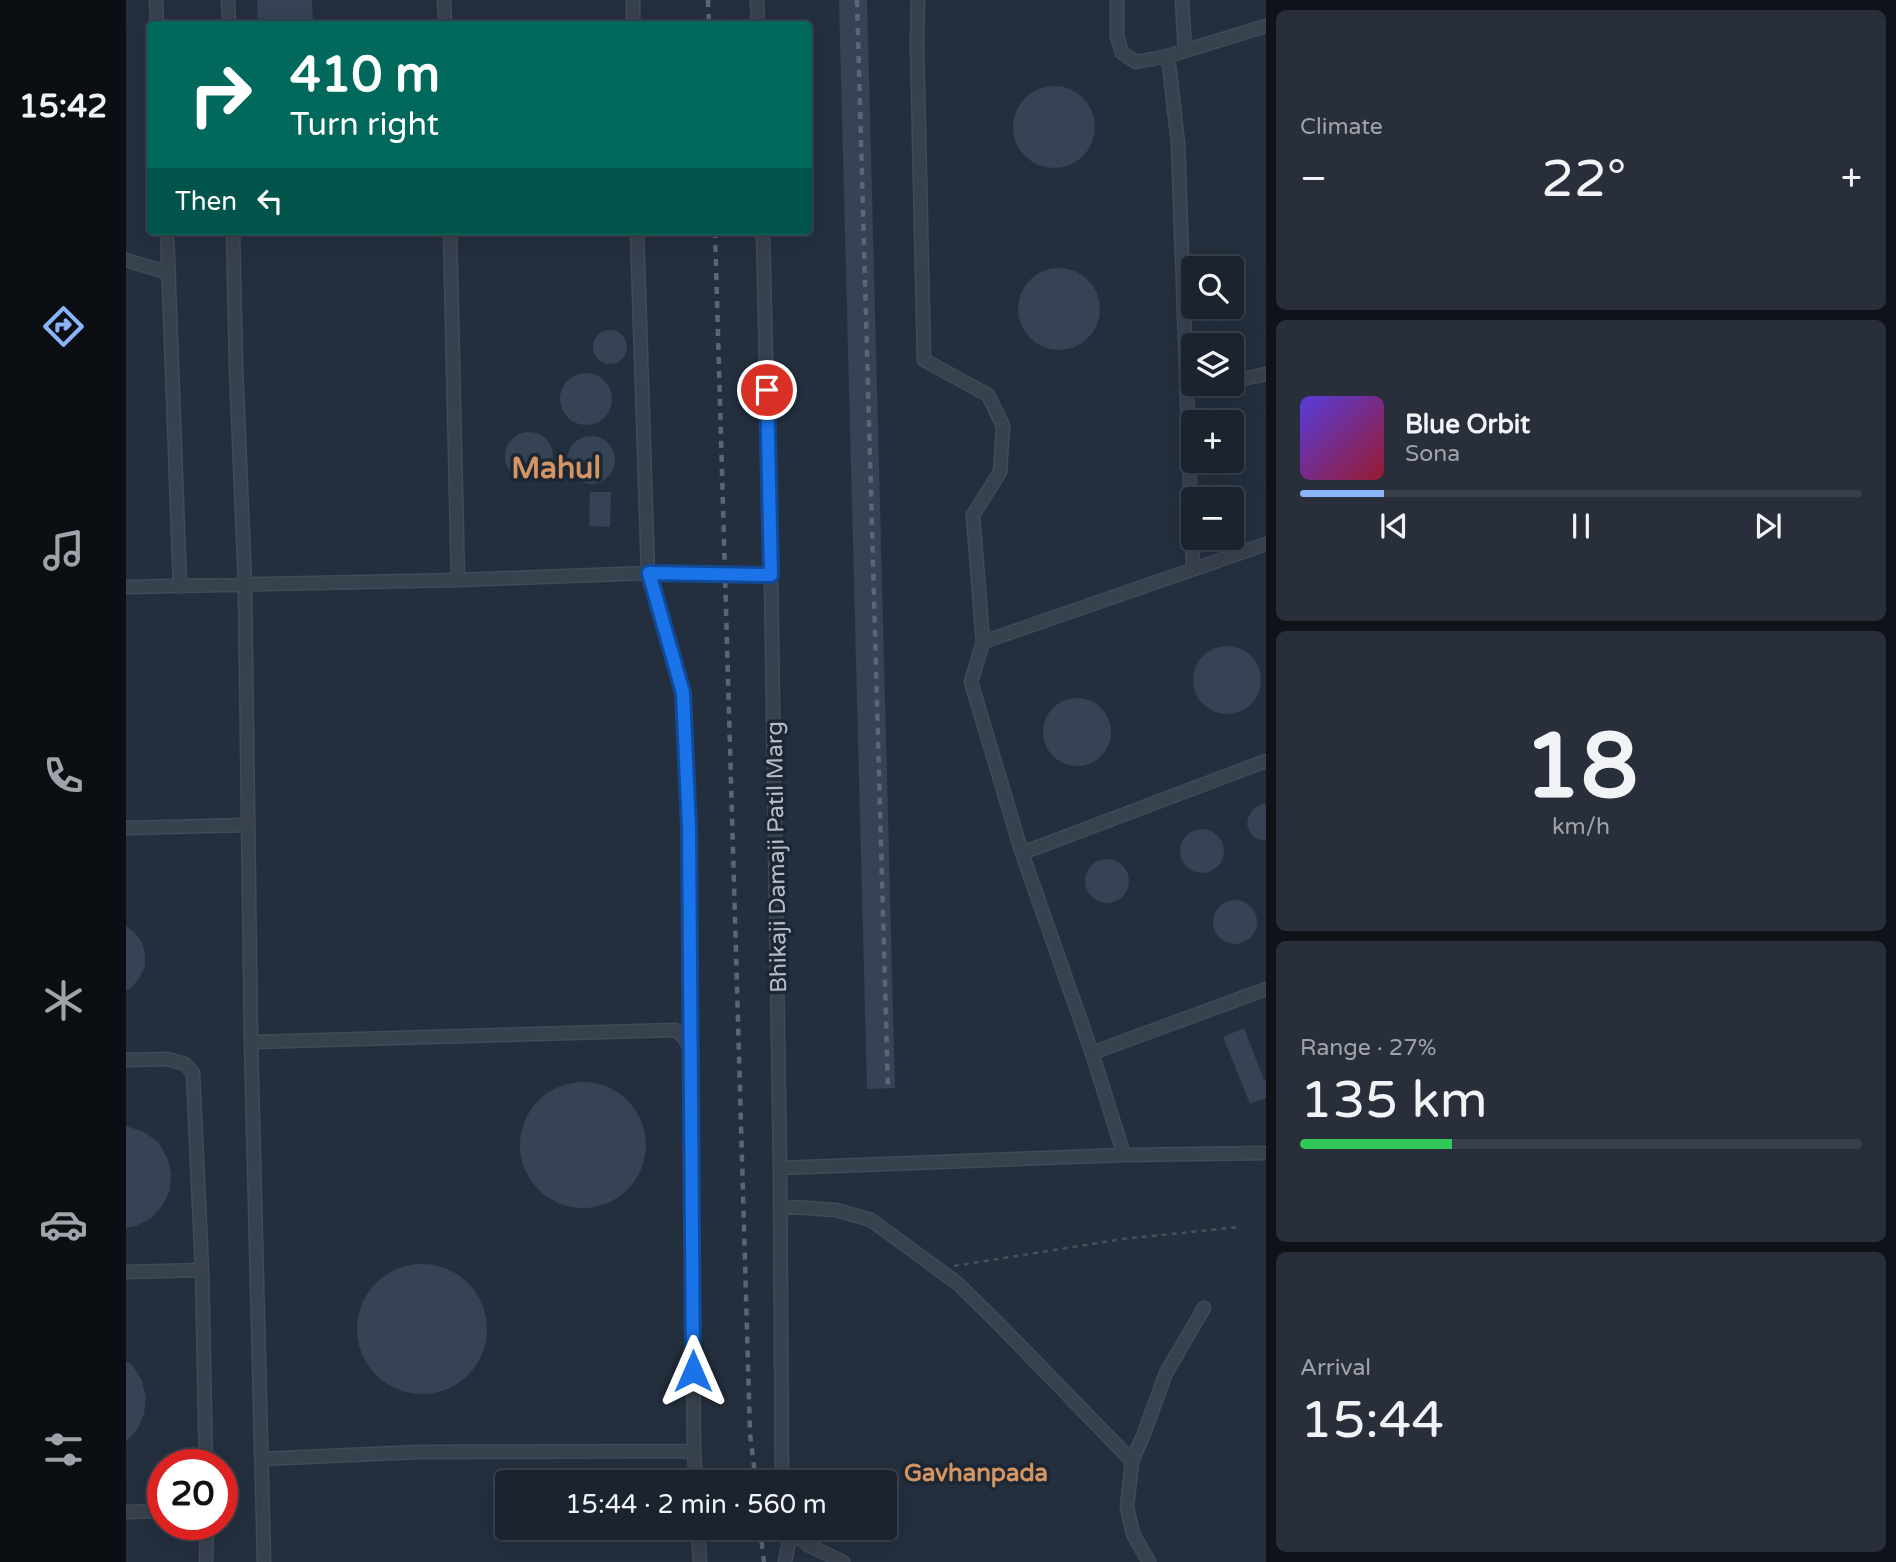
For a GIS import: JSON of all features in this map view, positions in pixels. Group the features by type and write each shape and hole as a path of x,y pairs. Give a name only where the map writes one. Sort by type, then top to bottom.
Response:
{"street":[{"path":"156,0 157,21"},
{"path":"228,0 229,21"},
{"path":"444,0 445,21"},
{"path":"633,0 633,21"},
{"path":"757,0 758,21"},
{"path":"918,0 924,360 988,395 1003,426 1000,472 973,515 984,642 971,682 1021,853 1092,1053 1124,1155"},
{"path":"1118,0 1117,36 1122,53 1136,62 1168,56 1266,26"},
{"path":"1182,0 1185,51"},
{"path":"1168,56 1178,143 1184,333"},
{"path":"167,235 180,587"},
{"path":"233,235 245,585 250,1042 264,1562"},
{"path":"450,235 458,580"},
{"path":"637,235 649,573 683,693 689,827 695,1470"},
{"name":"Bhikaji Damaji Patil Marg","path":"763,235 771,575 782,1470"},
{"path":"126,260 169,273"},
{"path":"1244,379 1266,374"},
{"path":"1186,396 1193,569"},
{"path":"984,642 1266,544"},
{"path":"126,587 649,573 771,575"},
{"path":"1021,853 1266,761"},
{"path":"126,828 248,825"},
{"path":"1092,1053 1266,989"},
{"path":"250,1042 675,1030 684,1037 691,1051"},
{"path":"126,1060 167,1059 185,1064 193,1073 202,1270 206,1449"},
{"path":"780,1168 1124,1155 1266,1153"},
{"path":"780,1206 836,1210 871,1220 957,1283 1132,1461"},
{"path":"126,1272 202,1270"},
{"path":"1149,1562 1133,1534 1127,1507 1132,1461 1166,1373 1204,1308"},
{"path":"261,1459 418,1452 694,1451"},
{"path":"126,1511 147,1510"},
{"path":"206,1562 207,1540"},
{"path":"699,1540 700,1562"},
{"path":"785,1562 789,1540"},
{"path":"803,1540 843,1562"}],"path":[{"path":"937,1269 1123,1239 1240,1227"}],"building":[{"path":"257,0 312,0 313,21 258,21"},
{"path":"839,0 867,0 895,1088 867,1089"},
{"path":"1054,86 1070,90 1083,98 1091,111 1095,127 1091,143 1083,156 1070,164 1054,168 1038,164 1025,156 1017,143 1013,127 1017,111 1025,98 1038,90"},
{"path":"1059,268 1075,272 1088,280 1096,293 1100,309 1096,325 1088,338 1075,346 1059,350 1043,346 1030,338 1022,325 1018,309 1022,293 1030,280 1043,272"},
{"path":"610,330 622,335 627,347 622,359 610,364 598,359 593,347 598,335"},
{"path":"586,373 605,380 612,399 605,418 586,425 567,418 560,399 567,380"},
{"path":"529,432 546,439 553,456 546,473 529,480 512,473 505,456 512,439"},
{"path":"591,436 608,443 615,460 608,477 591,484 574,477 567,460 574,443"},
{"path":"590,492 611,492 610,527 589,526"},
{"path":"1227,646 1240,649 1251,656 1258,667 1261,680 1258,693 1251,704 1240,711 1227,714 1214,711 1203,704 1196,693 1193,680 1196,667 1203,656 1214,649"},
{"path":"1077,698 1090,701 1101,708 1108,719 1111,732 1108,745 1101,756 1090,763 1077,766 1064,763 1053,756 1046,745 1043,732 1046,719 1053,708 1064,701"},
{"path":"1266,804 1266,841 1255,838 1247,825 1251,812"},
{"path":"1202,829 1217,836 1224,851 1217,866 1202,873 1187,866 1180,851 1187,836"},
{"path":"1107,859 1123,865 1129,881 1123,897 1107,903 1091,897 1085,881 1091,865"},
{"path":"1235,900 1250,907 1257,922 1250,937 1235,944 1220,937 1213,922 1220,907"},
{"path":"126,926 142,942 145,966 140,977 126,991"},
{"path":"1244,1028 1264,1080 1266,1079 1266,1098 1250,1104 1223,1037"},
{"path":"583,1082 607,1087 627,1101 641,1121 646,1145 641,1169 627,1189 607,1203 583,1208 559,1203 539,1189 525,1169 520,1145 525,1121 539,1101 559,1087"},
{"path":"126,1126 144,1132 158,1142 167,1157 171,1173 170,1190 162,1206 151,1218 126,1228"},
{"path":"422,1264 447,1269 468,1283 482,1304 487,1329 482,1354 468,1375 447,1389 422,1394 397,1389 376,1375 362,1354 357,1329 362,1304 376,1283 397,1269"},
{"path":"126,1361 133,1366 142,1381 146,1397 144,1414 137,1430 126,1442"}],"railway":[{"path":"708,0 709,21"},
{"path":"857,0 888,1089"},
{"path":"715,235 750,1434 754,1470"},
{"path":"761,1540 764,1562"}],"district":[{"name":"Mahul","path":"556,468"},
{"name":"Gavhanpada","path":"976,1473"}],"route":[{"path":"693,1371 689,827 683,693 649,573 771,575 767,390"}]}
